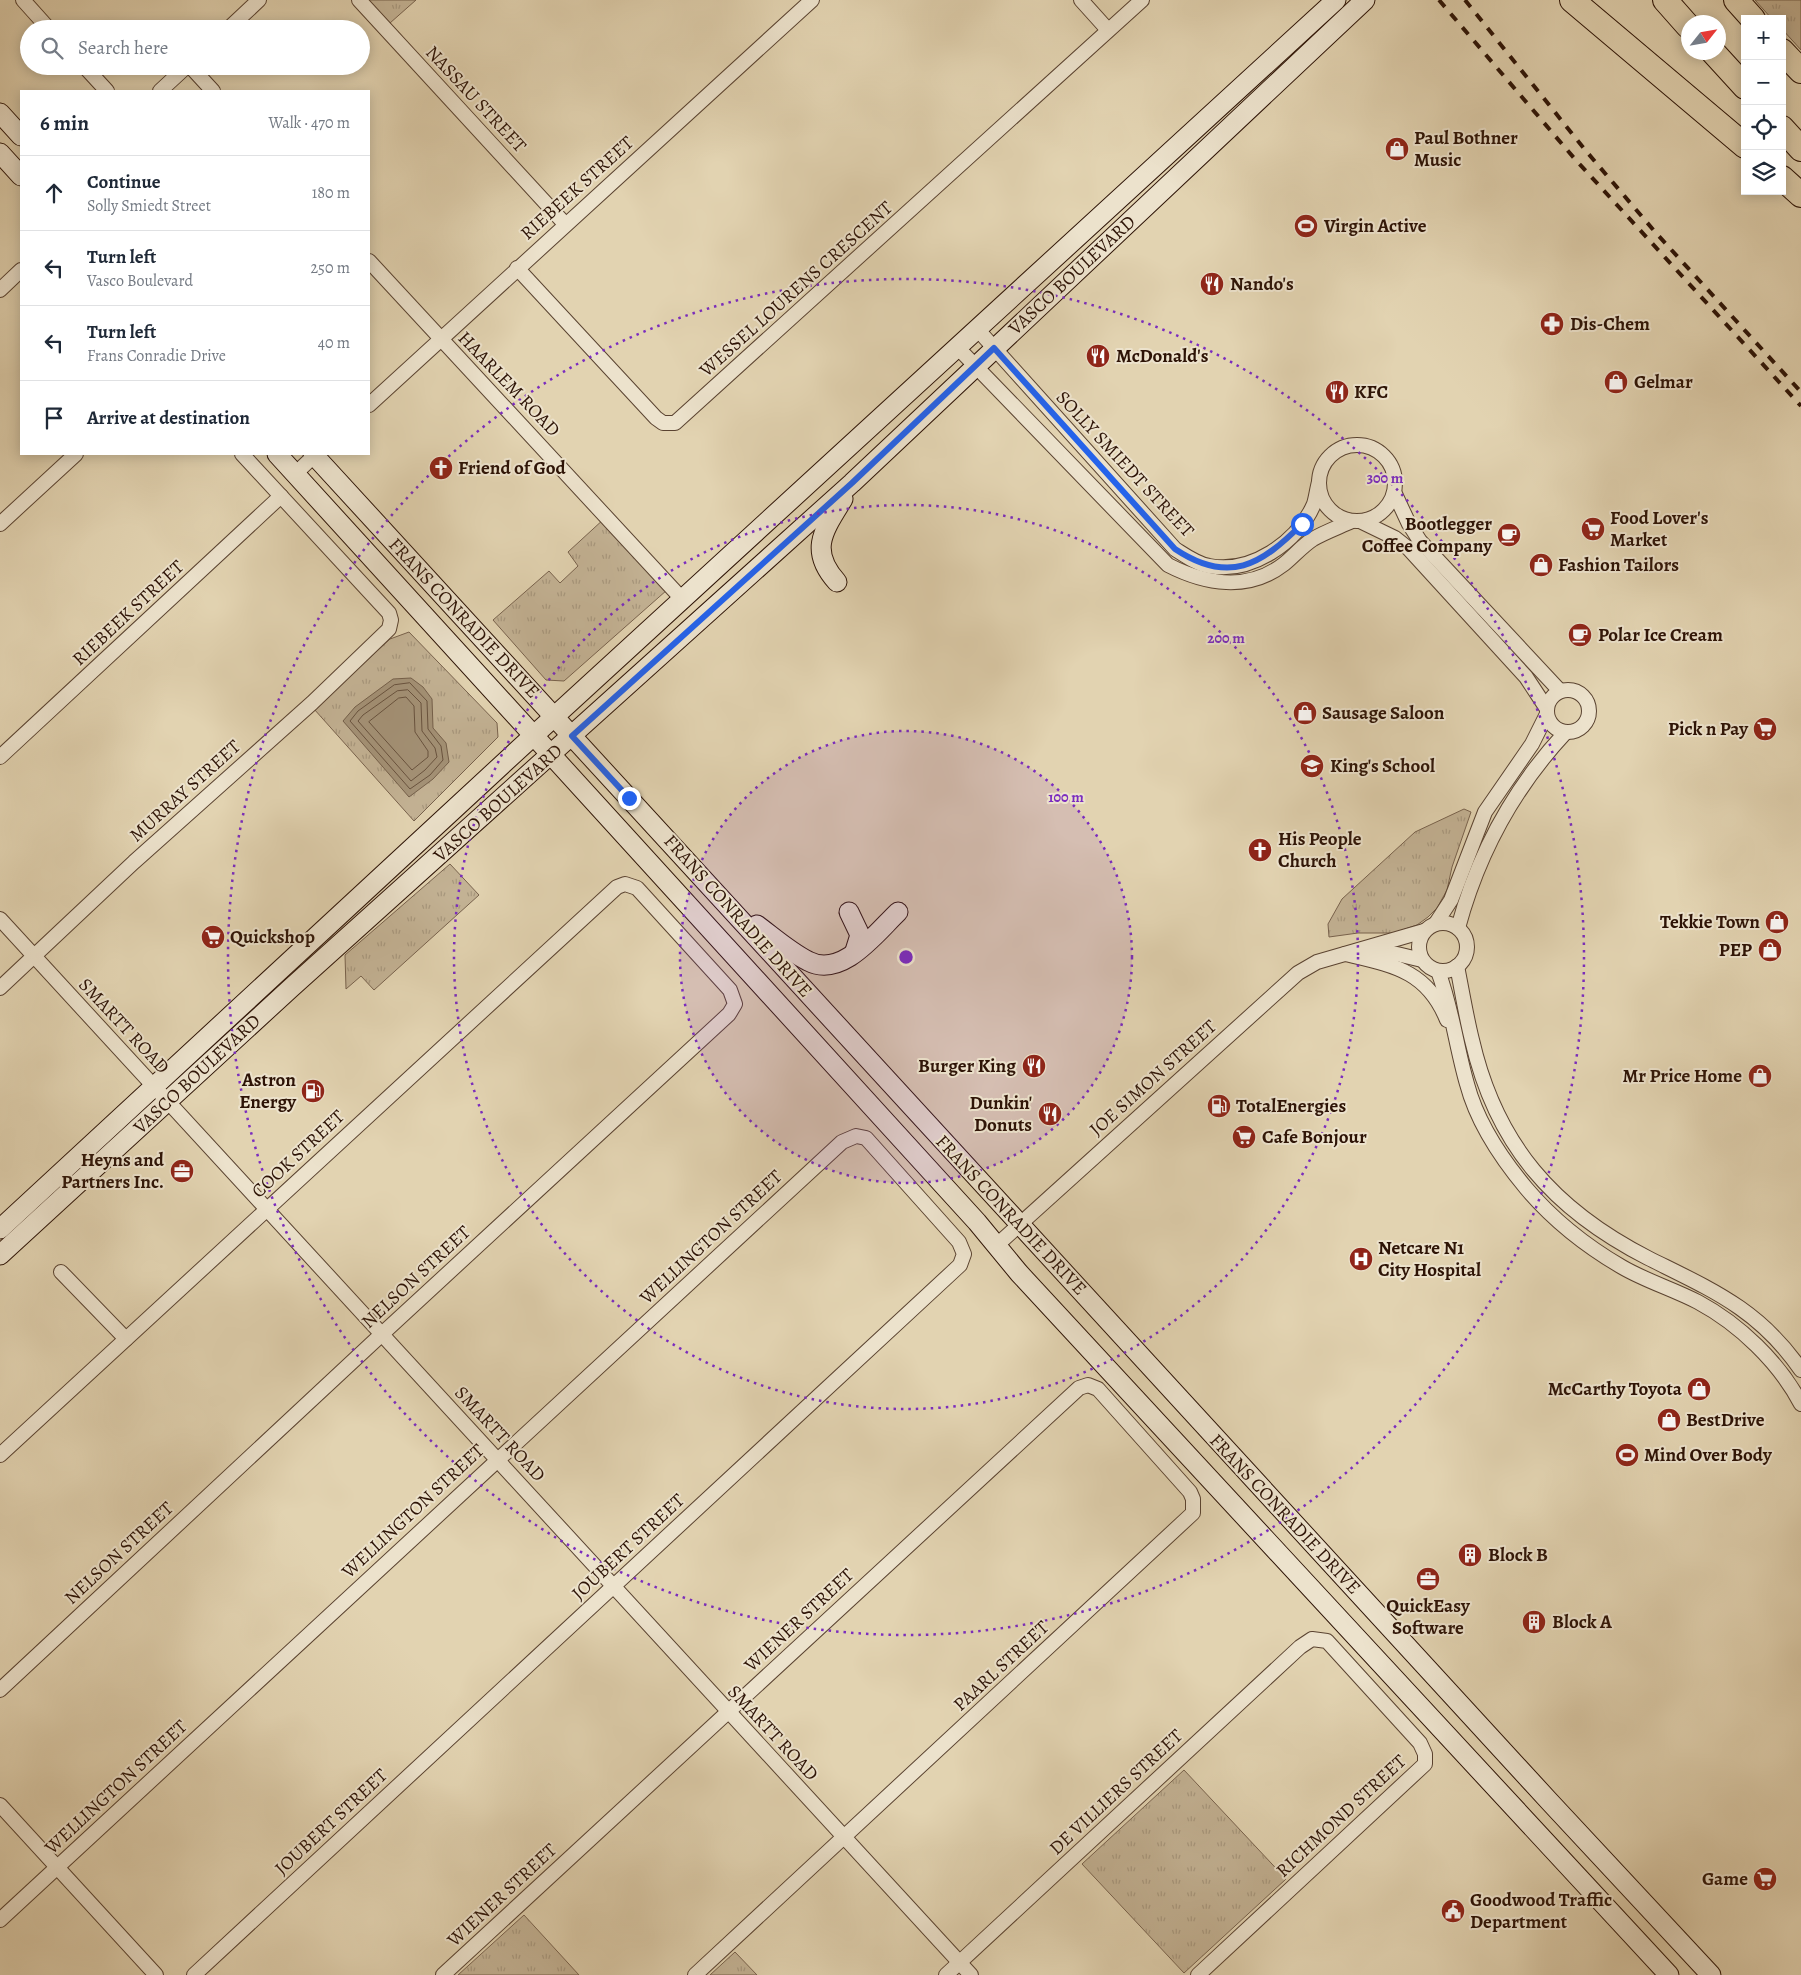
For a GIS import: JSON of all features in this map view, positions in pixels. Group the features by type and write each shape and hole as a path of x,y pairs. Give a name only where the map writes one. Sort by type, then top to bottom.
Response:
{"highway":[{"path":"1572,0 1741,143"},
{"path":"1665,0 1681,18"},
{"path":"1736,0 1749,15"},
{"path":"1786,55 1801,71"},
{"path":"1720,60 1741,83"},
{"path":"1786,132 1801,149"},
{"path":"1786,182 1801,195"}],"main road":[{"name":"VASCO BOULEVARD","path":"0,1229 533,736 1336,0"},
{"name":"VASCO BOULEVARD","path":"0,1255 167,1100 852,483 1365,0"},
{"path":"0,113 20,135"},
{"path":"0,152 20,175"},
{"name":"FRANS CONRADIE DRIVE","path":"278,455 997,1245 1019,1273 1669,1975"},
{"name":"FRANS CONRADIE DRIVE","path":"315,455 1019,1224 1711,1975"},
{"path":"837,582 825,567 821,554 821,541 826,528 852,483"},
{"path":"722,899 808,962 821,965 838,963 856,951 898,912"},
{"path":"849,912 860,935 856,951"}],"street":[{"path":"238,20 259,0"},
{"name":"NASSAU STREET","path":"359,0 565,224"},
{"name":"RIEBEEK STREET","path":"370,404 812,0"},
{"path":"1081,0 1108,30 1142,0"},
{"path":"28,2 43,20"},
{"name":"WESSEL LOURENS CRESCENT","path":"517,268 656,418 663,423 675,423 1108,30"},
{"path":"92,75 106,90"},
{"path":"161,90 179,75"},
{"path":"198,75 212,90"},
{"name":"HAARLEM ROAD","path":"370,262 683,600"},
{"path":"0,290 20,271"},
{"name":"SOLLY SMIEDT STREET","path":"978,330 1175,549 1192,560 1208,566 1230,568 1252,564 1265,556 1302,524 1314,504 1319,482"},
{"name":"SOLLY SMIEDT STREET","path":"958,348 1168,565 1188,576 1213,583 1238,582 1256,578 1283,565 1312,540 1357,521"},
{"path":"1436,923 1448,923 1458,928 1466,939 1465,956 1457,966 1448,970 1438,971 1430,967 1422,960 1418,946 1424,931 1436,923 1451,900 1486,812 1532,744 1547,711 1551,698 1560,691 1566,690 1580,693 1588,704 1589,717 1581,728 1574,732 1565,732 1553,726 1547,711 1526,677 1409,549 1396,538 1357,521 1341,518 1324,503 1319,482 1323,466 1335,452 1343,447 1361,444 1378,450 1391,463 1395,474 1395,494 1420,541 1560,691"},
{"path":"0,524 75,455"},
{"path":"243,455 281,496"},
{"path":"296,474 313,455"},
{"path":"1357,521 1382,513 1395,494"},
{"name":"RIEBEEK STREET","path":"0,757 281,496"},
{"name":"MURRAY STREET","path":"0,988 140,857 384,636 392,620 380,603 281,496"},
{"path":"1458,928 1477,870 1499,821 1544,755 1565,732"},
{"name":"COOK STREET","path":"0,1455 617,887 625,884"},
{"name":"NELSON STREET","path":"0,1690 732,1010 735,1004 730,990 637,888 625,884"},
{"name":"SMARTT ROAD","path":"0,920 155,1086 971,1975"},
{"name":"JOE SIMON STREET","path":"997,1245 1280,987 1298,973 1317,962 1424,931"},
{"path":"1344,954 1396,967 1412,974 1429,988 1442,1007 1457,1047 1469,1090 1488,1133 1509,1166 1541,1204 1587,1245 1624,1268 1698,1302 1726,1320 1767,1358 1801,1404"},
{"name":"JOE SIMON STREET","path":"1344,954 1389,954 1422,960"},
{"path":"1457,966 1472,1042 1489,1094 1513,1143 1539,1179 1590,1223 1615,1240 1712,1289 1744,1310 1770,1333 1801,1370"},
{"path":"1438,971 1452,1012 1457,1047"},
{"name":"WELLINGTON STREET","path":"0,1920 842,1142 856,1136"},
{"name":"JOUBERT STREET","path":"194,1975 956,1269 962,1260 962,1248 955,1237 869,1141 856,1136"},
{"path":"61,1272 126,1339"},
{"name":"PAARL STREET","path":"695,1975 1193,1513 1194,1500 1190,1492 1098,1389 1084,1385 1072,1395"},
{"name":"WIENER STREET","path":"443,1975 1072,1395"},
{"name":"DE VILLIERS STREET","path":"946,1975 1300,1647 1312,1639"},
{"name":"RICHMOND STREET","path":"1198,1975 1425,1764 1425,1754 1420,1743 1388,1707 1331,1644 1322,1639 1312,1639"},
{"path":"0,1805 156,1975"}],"green space":[{"path":"368,0 416,0 390,23"},
{"path":"1755,0 1801,0 1801,50 1786,33 1786,15 1768,15"},
{"path":"605,518 667,590 564,681 546,680 493,620 549,571 560,583 578,566 568,552"},
{"path":"409,632 497,723 498,737 414,821 314,709 390,639"},
{"path":"1464,809 1471,812 1452,867 1447,890 1437,908 1428,917 1417,925 1393,933 1358,933 1329,937 1328,924 1342,899 1415,832"},
{"path":"450,864 479,895 374,990 361,976 346,989 345,955"},
{"path":"1184,1770 1286,1879 1184,1973 1082,1864"},
{"path":"524,1915 579,1975 458,1975"},
{"path":"735,1952 757,1975 710,1975"}],"water":[{"path":"411,678 423,687 432,699 433,728 446,743 449,762 433,779 409,797 343,721 355,707 393,679"}],"railway":[{"path":"1439,0 1574,158 1801,406"},
{"path":"1465,0 1586,151 1656,233 1801,392"}],"place":[{"name":"Paul Bothner Music","path":"1397,149"},
{"name":"Virgin Active","path":"1306,226"},
{"name":"Nando's","path":"1212,284"},
{"name":"Dis-Chem","path":"1552,324"},
{"name":"McDonald's","path":"1098,356"},
{"name":"Gelmar","path":"1616,382"},
{"name":"KFC","path":"1337,392"},
{"name":"Friend of God","path":"441,468"},
{"name":"Food Lover's Market","path":"1593,529"},
{"name":"Bootlegger Coffee Company","path":"1509,535"},
{"name":"Fashion Tailors","path":"1541,565"},
{"name":"Polar Ice Cream","path":"1580,635"},
{"name":"Sausage Saloon","path":"1305,713"},
{"name":"Pick n Pay","path":"1765,729"},
{"name":"King's School","path":"1312,766"},
{"name":"His People Church","path":"1260,850"},
{"name":"Tekkie Town","path":"1777,922"},
{"name":"Quickshop","path":"213,937"},
{"name":"PEP","path":"1770,950"},
{"name":"Burger King","path":"1034,1066"},
{"name":"Mr Price Home","path":"1760,1076"},
{"name":"Astron Energy","path":"313,1091"},
{"name":"TotalEnergies","path":"1219,1106"},
{"name":"Dunkin' Donuts","path":"1050,1114"},
{"name":"Cafe Bonjour","path":"1244,1137"},
{"name":"Heyns and Partners Inc.","path":"182,1171"},
{"name":"Netcare N1 City Hospital","path":"1361,1259"},
{"name":"McCarthy Toyota","path":"1699,1389"},
{"name":"BestDrive","path":"1669,1420"},
{"name":"Mind Over Body","path":"1627,1455"},
{"name":"Block B","path":"1470,1555"},
{"name":"QuickEasy Software","path":"1428,1579"},
{"name":"Block A","path":"1534,1622"},
{"name":"Game","path":"1765,1879"},
{"name":"Goodwood Traffic Department","path":"1453,1911"}],"route":[{"path":"629,798 572,736 852,483 994,348 1175,549 1192,560 1208,566 1230,568 1252,564 1272,552 1302,524"}]}
